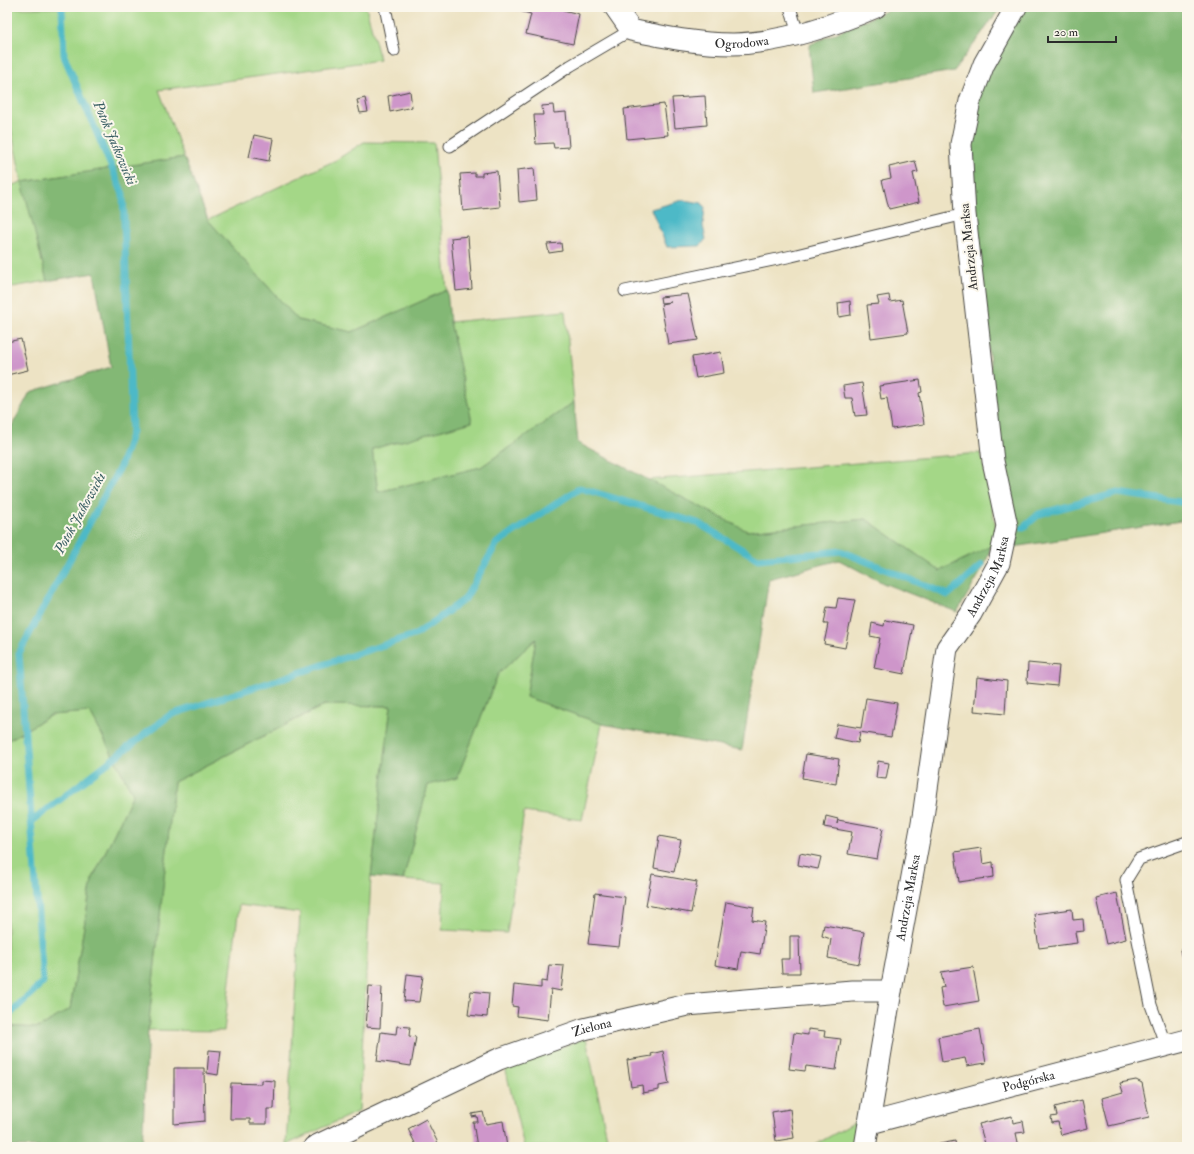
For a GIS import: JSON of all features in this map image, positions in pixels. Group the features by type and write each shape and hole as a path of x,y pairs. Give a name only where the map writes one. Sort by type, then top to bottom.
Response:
{"street":[{"path":"615,7 631,30"},
{"name":"Andrzeja Marksa","path":"865,1147 891,991 923,817 948,648 971,614 999,563 1007,526 994,461 965,214 960,144 970,101 984,64 1016,7"},
{"name":"Ogrodowa","path":"631,30 675,40 733,44 798,34 865,9"},
{"name":"Zielona","path":"314,1147 499,1059 584,1029 687,1004 852,991 891,991"},
{"name":"Podgórska","path":"870,1123 1187,1040"}],"lane":[{"path":"385,7 394,51"},
{"path":"790,7 798,34"},
{"path":"450,146 570,66 631,30"},
{"path":"625,291 792,256 965,214"},
{"path":"1166,1046 1151,1004 1126,880 1139,859 1187,842"}],"green space":[{"path":"366,7 380,60 159,90 184,157 23,182 47,281 7,288 7,187 22,182 7,109 7,8"},
{"path":"895,7 1001,7 954,71 814,93 809,45"},
{"path":"1022,7 1187,7 1187,520 1013,547 962,138 984,64"},
{"path":"364,142 434,143 447,290 352,332 298,320 208,220 336,160"},
{"path":"184,157 208,220 298,320 352,332 447,290 450,322 472,422 372,449 378,492 481,467 574,402 578,443 747,531 866,519 940,571 991,546 985,565 957,612 883,583 839,560 769,579 742,750 602,724 526,697 536,639 498,674 457,778 428,785 403,880 371,877 391,706 324,705 174,782 148,1030 142,1147 7,1147 7,1026 38,1028 70,1009 92,880 133,794 90,712 51,715 7,741 7,435 30,392 111,367 94,273 47,281 22,182"},
{"path":"565,311 574,402 481,467 378,492 372,449 472,422 450,322"},
{"path":"981,453 996,528 991,546 940,571 866,519 747,531 647,480"},
{"path":"536,639 526,697 602,724 582,820 524,812 507,933 442,930 444,883 403,880 428,785 457,778 498,674"},
{"path":"325,705 391,706 371,877 359,1111 286,1145 300,913 239,905 224,1031 148,1030 174,782"},
{"path":"90,712 133,794 92,880 70,1009 38,1028 7,1026 7,741 51,715"},
{"path":"586,1038 609,1147 524,1147 505,1067"},
{"path":"859,1120 854,1147 811,1147"}],"water":[{"path":"683,200 702,203 705,208 703,226 706,239 700,246 667,247 651,209"}],"building":[{"path":"564,7 563,10 579,14 573,44 526,34 531,14 507,8"},
{"path":"410,91 412,107 390,112 388,96"},
{"path":"705,96 707,125 675,128 672,98"},
{"path":"365,98 368,112 360,113 357,100"},
{"path":"664,104 668,135 627,139 624,109"},
{"path":"553,105 554,113 566,112 569,147 554,148 553,143 536,144 534,115 543,115 542,106"},
{"path":"254,135 273,139 269,161 249,157"},
{"path":"915,161 918,172 913,173 919,202 889,209 882,180 891,178 889,167"},
{"path":"534,168 537,200 519,202 517,170"},
{"path":"497,171 500,207 463,211 460,174 475,173 475,176 482,176 482,173"},
{"path":"468,236 472,289 456,291 451,238"},
{"path":"561,243 562,251 549,253 547,244"},
{"path":"688,294 698,340 668,344 661,304 671,302 661,303 660,297"},
{"path":"889,295 890,302 902,300 908,333 871,338 867,305 879,304 877,297"},
{"path":"850,301 851,315 839,317 838,303"},
{"path":"21,339 28,370 7,375 7,342"},
{"path":"721,352 724,373 696,378 692,357"},
{"path":"920,380 922,392 919,393 924,424 892,429 887,398 881,399 879,386"},
{"path":"862,383 867,415 855,416 852,398 845,398 843,386"},
{"path":"838,598 855,600 845,648 824,644 828,624 824,624 827,607 836,608"},
{"path":"885,620 913,625 904,674 874,668 880,638 870,636 872,623 884,626"},
{"path":"1028,663 1059,666 1057,686 1027,683"},
{"path":"977,677 1007,681 1005,714 974,711"},
{"path":"866,698 897,703 891,737 860,732 858,743 834,738 837,724 861,728"},
{"path":"806,754 839,759 836,784 802,778"},
{"path":"878,761 889,763 886,779 876,778"},
{"path":"826,816 838,819 837,824 838,820 883,828 877,859 848,854 852,832 824,827"},
{"path":"659,836 681,840 674,872 654,868"},
{"path":"981,848 983,864 993,862 994,877 959,882 955,852"},
{"path":"800,853 821,857 818,869 798,865"},
{"path":"652,874 697,882 691,913 646,905"},
{"path":"595,893 625,897 619,947 588,944"},
{"path":"1117,893 1126,939 1106,944 1096,898"},
{"path":"726,902 754,907 752,920 765,922 760,954 741,951 738,969 715,965"},
{"path":"1072,909 1073,920 1083,919 1084,931 1075,932 1077,943 1039,948 1034,914"},
{"path":"824,925 864,932 859,964 828,958 831,939 822,936"},
{"path":"790,936 799,936 800,973 782,973 781,959 790,959"},
{"path":"1187,949 1187,975 1186,975 1180,950"},
{"path":"549,965 564,966 561,991 551,989 548,1020 517,1016 518,1007 512,1006 514,985 541,988 541,981 547,982"},
{"path":"973,967 979,1001 943,1007 940,988 944,987 941,972"},
{"path":"407,974 423,976 419,1002 404,1001"},
{"path":"369,986 382,987 380,1028 366,1027"},
{"path":"471,991 489,993 487,1017 468,1015"},
{"path":"397,1026 410,1027 409,1036 416,1037 411,1066 377,1061 381,1032 396,1034"},
{"path":"808,1029 825,1031 824,1037 841,1039 836,1070 806,1066 805,1071 789,1069 794,1033 808,1035"},
{"path":"980,1029 986,1063 967,1066 965,1058 942,1062 938,1037"},
{"path":"209,1050 221,1051 218,1075 207,1073"},
{"path":"663,1051 669,1084 659,1086 659,1090 643,1093 642,1085 631,1087 627,1060 652,1056 651,1054"},
{"path":"174,1068 204,1068 205,1121 174,1124"},
{"path":"261,1080 275,1081 274,1109 267,1109 267,1124 250,1124 250,1119 230,1119 231,1083 261,1084"},
{"path":"1136,1080 1142,1083 1149,1117 1109,1126 1102,1098 1123,1092 1120,1083"},
{"path":"1082,1100 1088,1128 1061,1135 1058,1122 1052,1123 1051,1117 1057,1116 1055,1107"},
{"path":"790,1109 794,1138 776,1141 772,1112"},
{"path":"483,1112 486,1124 503,1121 507,1147 477,1147 473,1122 478,1122 477,1116 472,1117 472,1114"},
{"path":"1012,1116 1013,1123 1023,1121 1025,1132 1016,1133 1019,1147 986,1147 979,1124"},
{"path":"426,1119 440,1147 417,1147 408,1129"},
{"path":"955,1141 956,1147 930,1147 930,1146"}],"waterway":[{"name":"Potok Jaśkowicki","path":"7,1017 43,982 19,653 120,467 132,432 123,194 64,56 62,7"},
{"path":"31,822 170,715 417,634 465,599 497,543 580,488 698,523 758,559 841,551 948,595 982,565"},
{"path":"1023,528 1039,514 1118,493 1187,503"}]}
